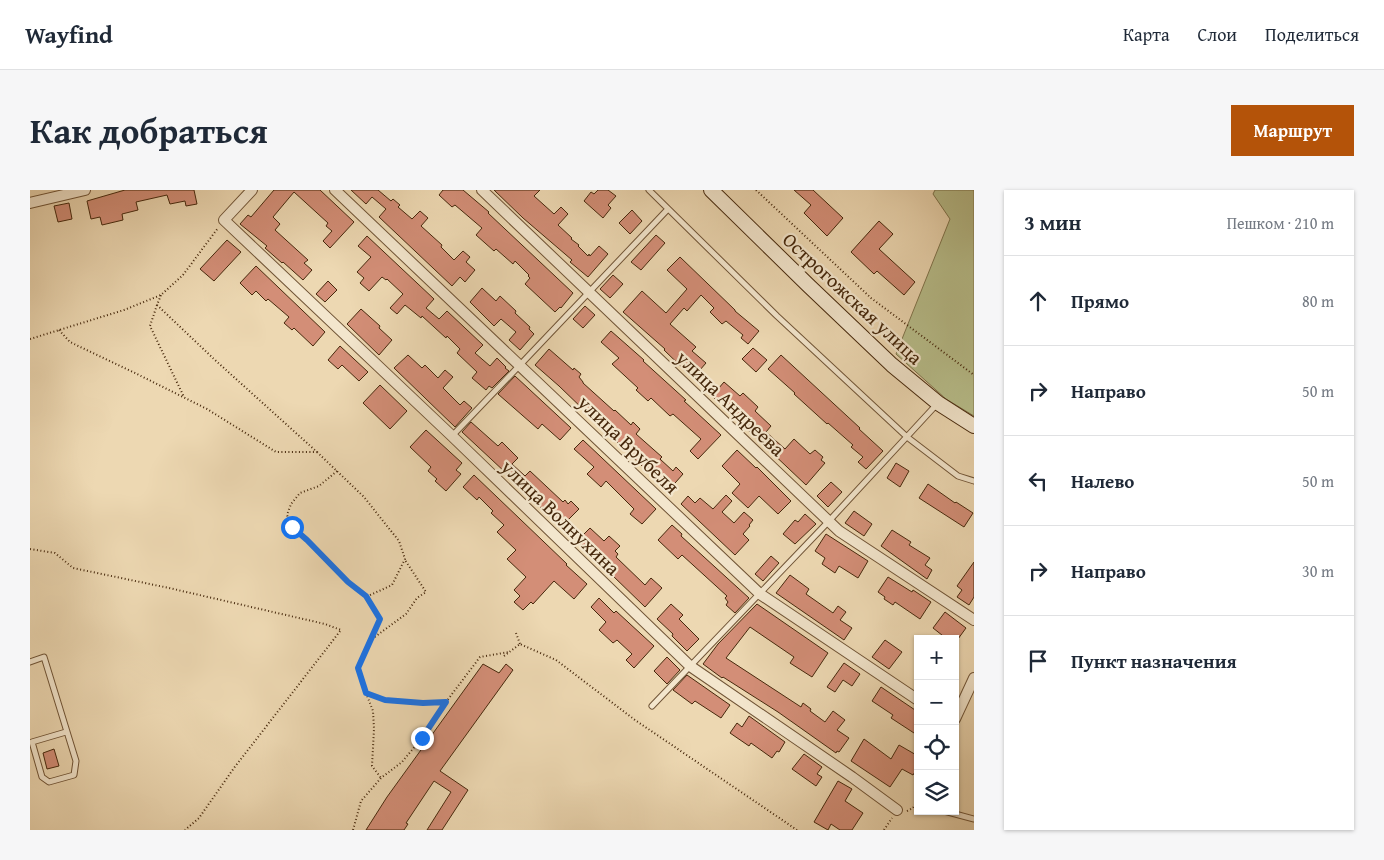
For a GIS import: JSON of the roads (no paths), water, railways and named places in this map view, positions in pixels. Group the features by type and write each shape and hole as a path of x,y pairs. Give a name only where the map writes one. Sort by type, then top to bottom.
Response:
{"street":[{"path":"30,203 85,190"},
{"name":"улица Волнухина","path":"252,190 224,220 452,436 690,666 897,810"},
{"name":"улица Врубеля","path":"335,190 760,594 914,697"},
{"name":"улица Андреева","path":"482,190 839,531 974,620"},
{"name":"Острогожская улица","path":"711,190 892,365 938,402 974,426"},
{"path":"959,710 974,678"}],"lane":[{"path":"649,190 777,316 907,437 958,476 974,481"},
{"path":"452,436 668,208"},
{"path":"652,706 829,521 938,402"},
{"path":"30,662 44,657 76,761 74,775 49,782 42,777 32,742 66,732"},
{"path":"959,815 974,819"}]}
